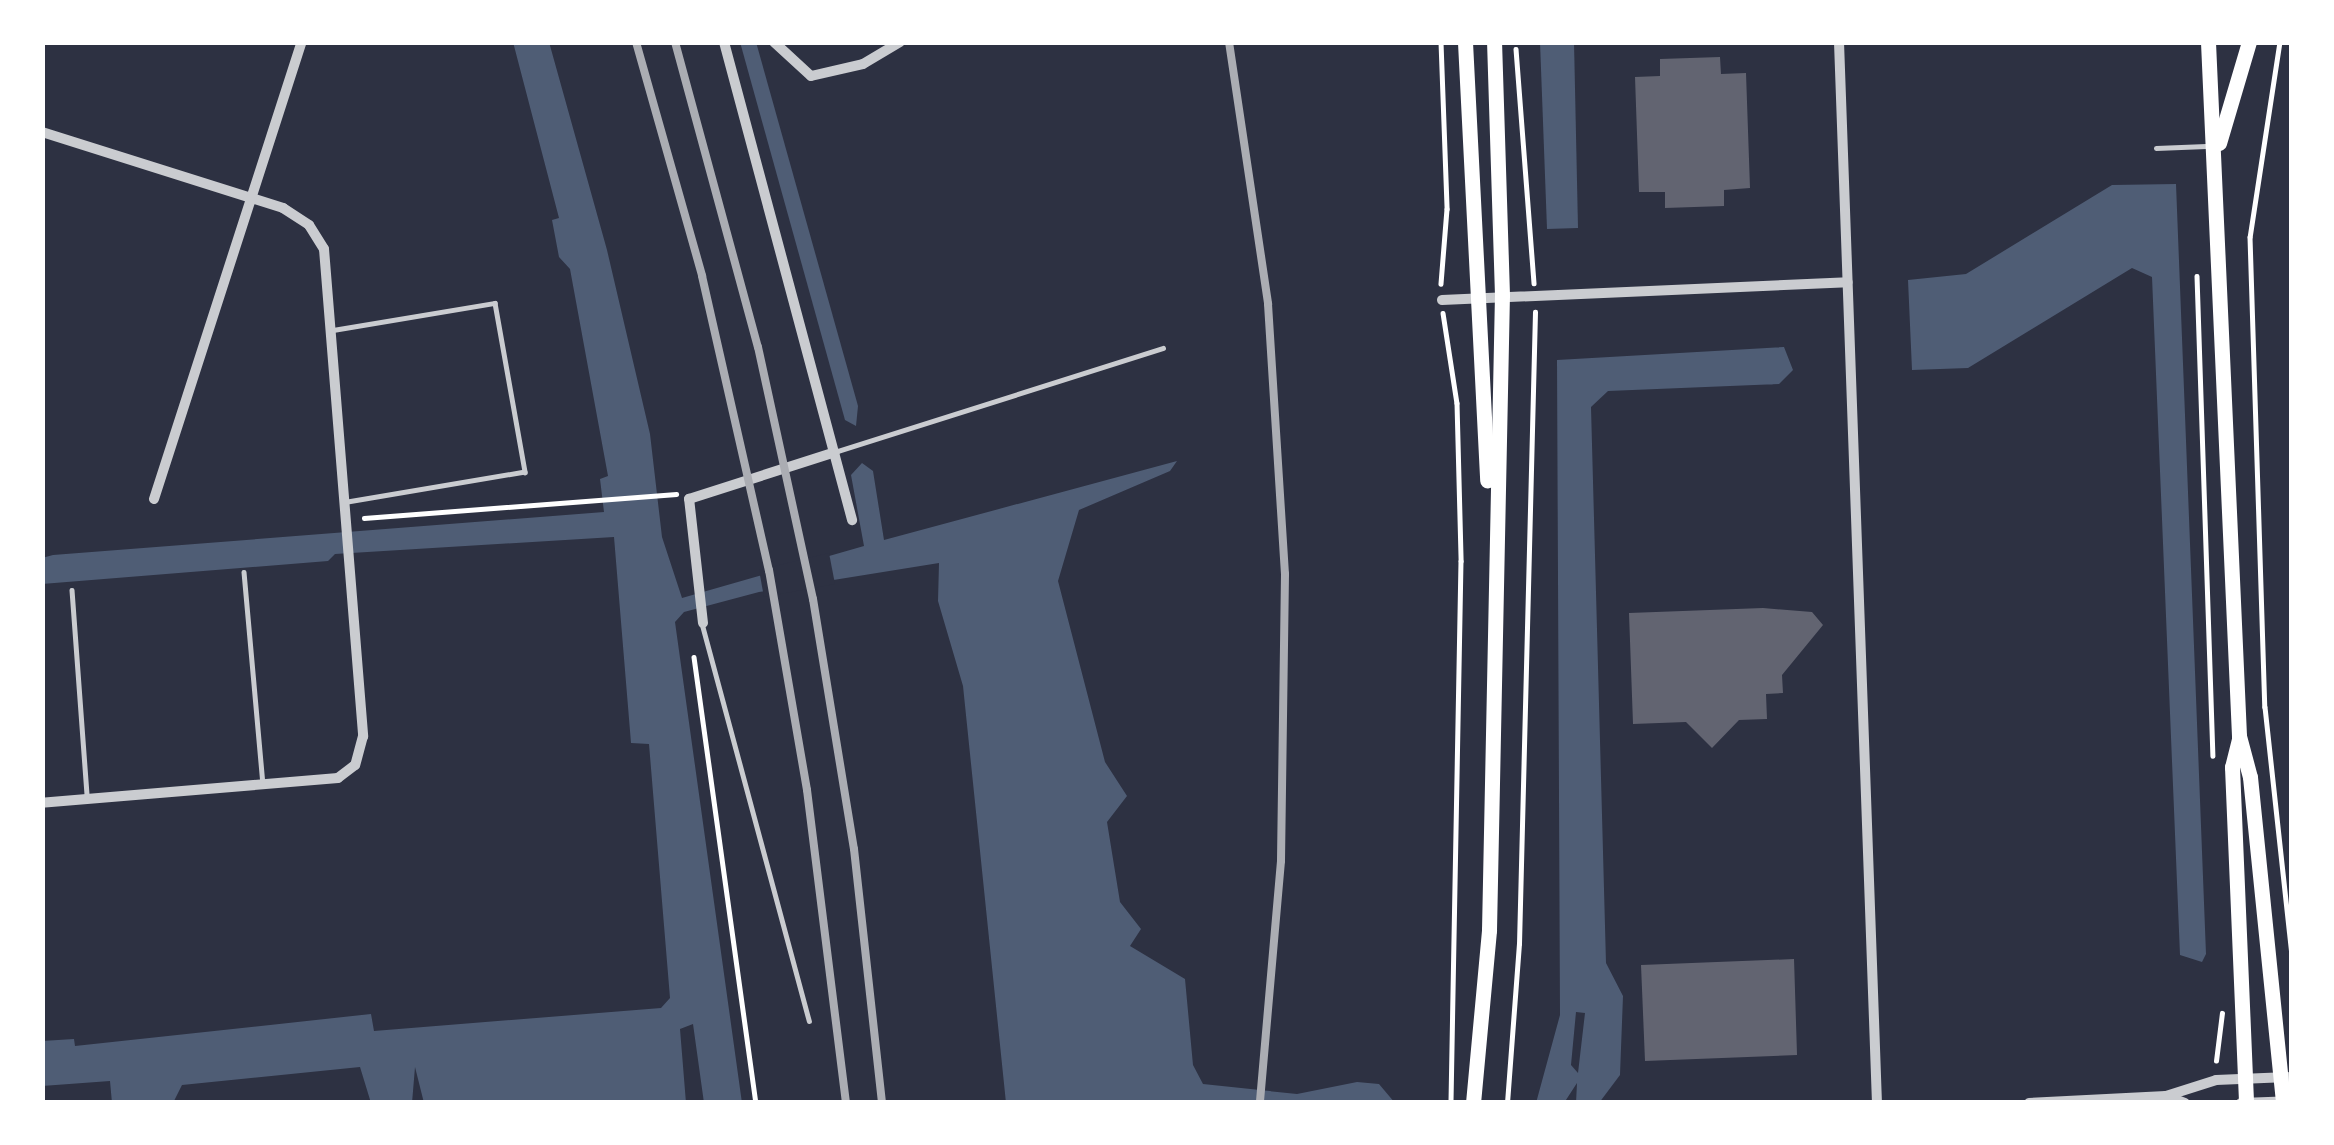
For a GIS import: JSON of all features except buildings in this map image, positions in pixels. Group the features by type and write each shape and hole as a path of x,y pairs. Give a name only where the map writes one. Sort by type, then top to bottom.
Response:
{"main road":[{"path":"1465,42 1492,543"},
{"path":"1474,1097 1489,930 1492,543 1502,295 1494,42"},
{"path":"2208,42 2218,146 2240,736 2251,777 2286,1102"},
{"path":"2218,146 2249,42"},
{"path":"2240,736 2232,767 2244,1103"}],"street":[{"path":"154,499 302,42"},
{"path":"724,42 852,520"},
{"path":"774,42 811,76 863,64 901,42"},
{"path":"1839,42 1877,1103"},
{"path":"42,132 254,198 297,215 317,236 328,263 363,736 355,765 338,778 42,803"},
{"path":"1442,300 1535,292 1848,282"},
{"path":"702,619 689,500 695,493 835,452"},
{"path":"2030,1103 2166,1096 2216,1080 2286,1077"},
{"path":"2166,1096 2186,1103"},
{"path":"2244,1103 2286,1102"}],"lane":[{"path":"2156,148 2218,146"},
{"path":"333,330 496,303 525,472 346,502"},
{"path":"835,452 1162,348"},
{"path":"244,572 263,784"},
{"path":"72,590 88,800"},
{"path":"702,619 705,659 809,1021"}],"path":[{"path":"1441,42 1444,352 1457,404 1461,561 1451,1100"},
{"path":"1507,1101 1520,944 1535,292 1524,224 1516,42"},
{"path":"2280,42 2250,237 2265,707 2292,955"},
{"path":"2198,302 2213,771"},
{"path":"347,525 661,493"},
{"path":"702,619 696,669 756,1103"},
{"path":"2216,1080 2221,997"}],"water":[{"path":"513,42 549,42 607,250 650,434 662,537 682,598 864,546 851,475 862,463 873,471 884,540 1177,461 1170,471 1079,510 1058,581 1105,762 1127,796 1107,822 1120,902 1141,929 1130,946 1185,979 1193,1065 1203,1084 1297,1094 1357,1082 1379,1084 1395,1103 1006,1103 963,686 938,601 939,563 759,592 684,612 675,622 742,1103 704,1103 693,1024 680,1029 686,1103 424,1103 415,1067 412,1103 371,1103 360,1067 182,1085 173,1103 112,1103 110,1081 42,1086 42,1041 74,1039 75,1046 371,1014 374,1031 661,1008 670,998 649,744 631,743 614,537 335,554 328,561 42,584 42,558 53,555 604,512 600,479 608,476 570,269 559,257 552,220 559,218"},
{"path":"740,42 756,42 858,406 856,426 845,420"},
{"path":"1540,42 1574,42 1578,228 1547,229"},
{"path":"2176,184 2206,954 2202,962 2180,955 2152,277 2132,268 1968,368 1912,370 1908,280 1966,274 2112,185"},
{"path":"1784,347 1793,370 1779,384 1608,391 1591,407 1606,963 1623,996 1620,1075 1599,1103 1576,1103 1577,1083 1564,1103 1536,1103 1560,1015 1557,360","holes":["1576,1012 1585,1013 1578,1073 1571,1065"]}],"pier":[{"path":"829,553 835,584 764,597 759,570"}],"railway":[{"path":"636,42 702,276 769,570 807,790 846,1103"},
{"path":"675,42 758,347 813,599 854,849 882,1103"},
{"path":"1229,42 1268,304 1285,574 1281,861 1260,1103"}]}
